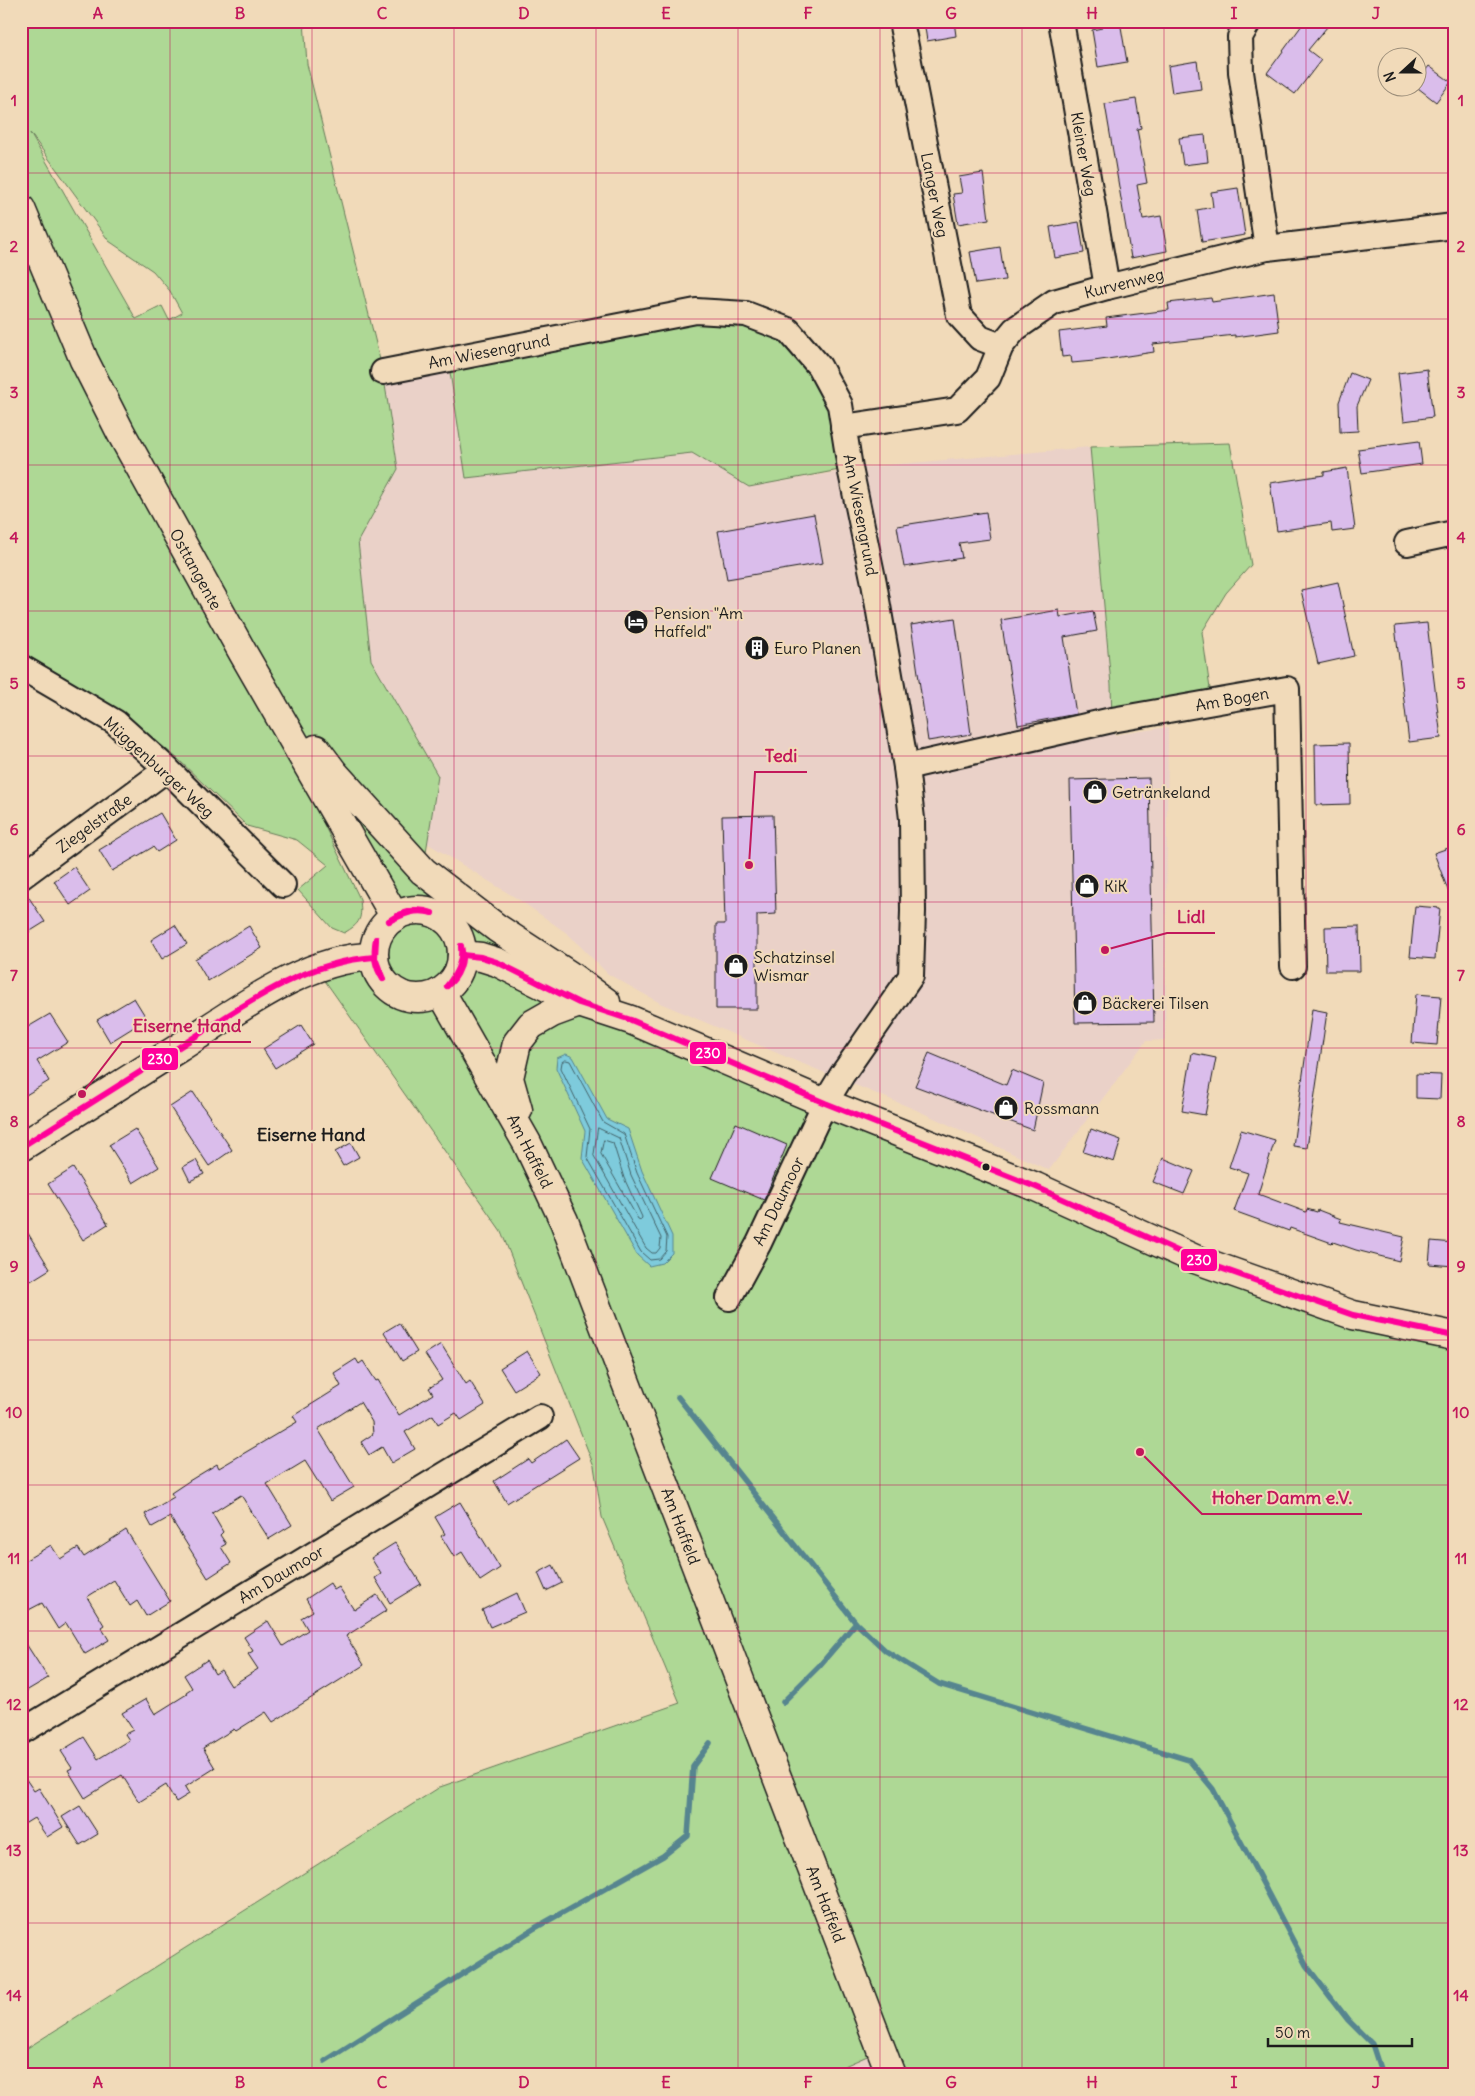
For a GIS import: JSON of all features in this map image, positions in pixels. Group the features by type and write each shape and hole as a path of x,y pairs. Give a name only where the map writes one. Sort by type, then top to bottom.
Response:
{"main road":[{"name":"Osttangente","path":"21,210 84,360 109,409 243,653 395,917"},
{"path":"243,653 334,773 423,871 497,928 569,975 631,1020"},
{"path":"419,910 433,912 446,919 456,930 461,944 462,955 458,973 450,985 441,992 424,998 410,998 396,992 385,983 377,971 374,957 376,942 381,929 404,912 419,910"},
{"path":"462,955 481,957 497,962 579,1003 631,1020 825,1103 1036,1187 1194,1259 1353,1315 1454,1336"},
{"path":"21,1147 268,992 316,968 339,960 357,956 374,957"},
{"name":"Am Haffeld","path":"441,992 528,1143 568,1231 891,2075"},
{"path":"528,1143 509,1078 517,1043 531,1025 552,1013 579,1003"}],"street":[{"name":"Langer Weg","path":"901,21 959,315 980,338 1001,346"},
{"name":"Kleiner Weg","path":"1061,21 1107,287"},
{"path":"1249,21 1240,37 1240,72 1266,248"},
{"name":"Kurvenweg","path":"843,427 958,410 988,378 1001,346 1015,329 1054,302 1266,248 1454,226"},
{"name":"Am Wiesengrund","path":"383,372 696,310 746,314 788,330 819,366 840,405 906,767 912,819 913,911 911,976 842,1075 825,1103"},
{"path":"1407,543 1454,533"},
{"name":"Müggenburger Weg","path":"21,668 115,722 167,769 283,885"},
{"name":"Am Bogen","path":"906,767 1112,720 1286,690 1293,966"},
{"name":"Ziegelstraße","path":"21,877 167,769"},
{"name":"Am Daumoor","path":"729,1298 759,1243 825,1103"},
{"name":"Am Daumoor","path":"21,1732 540,1417"}],"shaded area":[{"path":"448,359 466,478 692,453 749,487 866,467 1090,447 1114,735 1168,727 1165,1040 1146,1041 1049,1170 914,1109 660,1003 608,974 568,934 521,901 427,843 438,776 371,660 358,541 398,469 383,372"},
{"path":"882,2050 891,2075 824,2075"}],"green space":[{"path":"21,21 304,21 307,64 383,372 398,469 358,541 371,660 438,776 423,871 631,1020 1195,1259 1454,1336 1454,2075 891,2075 881,2050 824,2075 21,2075 21,2052 440,1787 680,1703 602,1517 594,1466 501,1231 316,968 367,949 376,928 392,913 299,773 360,899 361,911 359,920 344,933 332,928 298,890 328,865 297,840 247,826 178,759 122,713 21,657","holes":["30,133 109,241 153,271 170,291 182,313 169,320 162,306 136,319"]},
{"path":"746,314 819,366 850,468 749,487 692,453 466,478 448,359"},
{"path":"1230,443 1251,565 1226,593 1202,632 1212,703 1112,720 1111,685 1090,447"}],"water":[{"path":"566,1054 573,1057 607,1119 628,1129 642,1171 672,1236 672,1253 662,1263 649,1266 637,1255 582,1158 585,1131 556,1068 557,1058"}],"building":[{"path":"924,21 954,21 956,36 927,41"},
{"path":"1101,21 1120,21 1127,62 1098,67 1092,30 1102,28"},
{"path":"1305,21 1332,21 1308,50 1321,60 1295,94 1267,73"},
{"path":"1197,61 1201,89 1172,93 1168,66"},
{"path":"1429,66 1451,82 1436,102 1428,96"},
{"path":"1136,99 1141,128 1137,129 1147,183 1137,185 1143,219 1161,216 1167,251 1131,258 1105,104"},
{"path":"1205,135 1208,162 1183,165 1179,138"},
{"path":"983,173 989,219 958,224 953,194 962,193 959,177"},
{"path":"1238,188 1245,235 1202,242 1197,210 1213,207 1211,192"},
{"path":"1079,222 1084,253 1055,258 1050,227"},
{"path":"1000,247 1005,280 976,284 970,252"},
{"path":"1274,293 1279,331 1153,344 1154,352 1094,361 1072,363 1071,356 1062,357 1059,332 1107,326 1106,318 1169,310 1168,303 1211,298 1212,302"},
{"path":"1427,369 1433,417 1404,421 1398,373"},
{"path":"1350,373 1368,380 1357,406 1358,431 1340,432 1339,402"},
{"path":"1419,441 1422,464 1362,473 1358,449"},
{"path":"1347,468 1355,529 1332,532 1331,523 1277,531 1270,483 1324,475 1324,472"},
{"path":"986,512 990,539 959,543 962,558 904,567 897,526"},
{"path":"814,514 823,563 727,579 718,531"},
{"path":"1338,582 1354,656 1318,664 1301,590"},
{"path":"1059,610 1060,617 1093,611 1097,631 1064,637 1076,714 1018,725 1001,620"},
{"path":"955,618 971,734 928,741 911,625"},
{"path":"1427,623 1441,738 1409,742 1395,626"},
{"path":"1349,743 1350,804 1316,805 1315,744"},
{"path":"1149,778 1154,1022 1075,1023 1070,780"},
{"path":"160,813 176,840 157,852 153,847 112,871 99,850"},
{"path":"773,815 776,914 757,915 757,1009 716,1009 716,924 725,924 722,816"},
{"path":"1454,846 1454,900 1452,901 1434,853"},
{"path":"74,867 90,891 70,905 54,881"},
{"path":"24,890 45,922 29,932 21,920 21,891"},
{"path":"1415,906 1440,908 1435,959 1410,957"},
{"path":"175,925 187,944 162,959 151,940"},
{"path":"249,926 262,948 208,981 195,959"},
{"path":"1359,926 1360,971 1326,971 1325,927"},
{"path":"1416,994 1441,996 1437,1045 1412,1043"},
{"path":"134,998 147,1019 110,1042 97,1020"},
{"path":"1312,1009 1327,1012 1307,1148 1293,1146"},
{"path":"50,1014 68,1042 37,1061 49,1081 21,1098 21,1031"},
{"path":"301,1025 313,1044 275,1068 263,1049"},
{"name":"Rossmann","path":"929,1053 1006,1085 1012,1070 1043,1083 1033,1130 915,1086"},
{"path":"1192,1053 1216,1058 1205,1115 1182,1111"},
{"path":"1416,1074 1441,1075 1440,1099 1416,1098"},
{"path":"193,1092 232,1150 209,1166 170,1107"},
{"path":"736,1123 787,1145 764,1200 712,1178"},
{"path":"135,1129 159,1167 133,1183 109,1145"},
{"path":"1091,1129 1121,1140 1114,1162 1083,1152"},
{"path":"1241,1130 1275,1140 1258,1194 1306,1212 1307,1209 1317,1212 1318,1210 1341,1219 1340,1222 1404,1237 1399,1261 1332,1243 1290,1228 1289,1231 1234,1211 1248,1173 1229,1167"},
{"path":"351,1143 359,1157 343,1166 335,1152"},
{"path":"1163,1158 1194,1171 1184,1194 1153,1182"},
{"path":"196,1160 204,1174 190,1181 183,1167"},
{"path":"73,1168 108,1224 83,1240 48,1184"},
{"path":"21,1222 50,1269 21,1287"},
{"path":"1431,1241 1454,1243 1454,1266 1429,1264"},
{"path":"399,1323 417,1352 402,1361 384,1332"},
{"path":"441,1344 466,1384 470,1381 485,1405 461,1420 456,1413 438,1424 433,1415 405,1432 415,1449 391,1463 382,1447 369,1455 361,1442 373,1434 372,1422 360,1402 318,1429 354,1487 330,1501 305,1461 267,1484 292,1525 269,1539 241,1495 212,1513 223,1532 220,1535 226,1544 221,1547 231,1563 208,1578 170,1517 152,1527 145,1514 174,1497 171,1493 217,1464 219,1468 297,1422 293,1416 341,1386 334,1373 356,1359 359,1364 363,1361 376,1381 378,1380 399,1415 433,1394 429,1388 442,1380 425,1354"},
{"path":"527,1351 541,1373 514,1390 500,1368"},
{"path":"566,1439 579,1458 507,1503 494,1481 528,1459 531,1463"},
{"path":"460,1502 500,1568 480,1581 462,1552 454,1557 441,1536 445,1534 435,1517"},
{"path":"126,1530 170,1601 146,1616 137,1601 130,1606 114,1580 87,1597 104,1625 101,1627 109,1640 85,1654 66,1623 58,1629 42,1603 21,1614 21,1563 51,1545 60,1559 78,1548 84,1557"},
{"path":"395,1543 421,1584 390,1603 375,1578 381,1574 371,1558"},
{"path":"553,1565 562,1583 546,1591 538,1573"},
{"path":"330,1583 334,1590 339,1587 354,1610 377,1595 387,1610 346,1636 364,1665 273,1722 266,1712 236,1731 234,1729 203,1748 215,1768 185,1787 189,1794 176,1802 166,1785 139,1802 122,1775 85,1798 68,1770 72,1768 61,1751 84,1737 98,1759 129,1740 125,1734 133,1730 122,1713 146,1699 155,1714 187,1694 186,1692 192,1688 184,1675 207,1660 215,1674 221,1670 231,1686 258,1669 248,1654 253,1651 244,1637 268,1621 283,1646 308,1630 301,1618 313,1611 306,1599"},
{"path":"517,1593 525,1612 490,1627 482,1610"},
{"path":"21,1636 48,1678 21,1694"},
{"path":"21,1772 34,1791 39,1788 63,1827 47,1837 34,1818 21,1826"},
{"path":"80,1806 98,1834 80,1845 62,1817"}],"waterway":[{"path":"678,1397 856,1623 886,1651 939,1684 1189,1760 1213,1789 1306,1965 1348,2020 1372,2044 1382,2075"},
{"path":"783,1702 820,1665 856,1623"},
{"path":"325,2061 535,1928 663,1856 688,1836 693,1766 710,1743"}],"transit line":[{"name":"230","path":"389,921 409,911 421,910 432,913"},
{"name":"230","path":"389,921 415,911 432,913"},
{"name":"230","path":"376,939 375,958 383,979"},
{"name":"230","path":"376,939 375,959 383,979"},
{"name":"230","path":"447,986 458,968 461,946"},
{"name":"230","path":"447,986 455,978 460,968 461,946"},
{"name":"230","path":"462,955 481,957 497,962 579,1003 631,1020 825,1103 1036,1187 1195,1259 1353,1315 1454,1336"},
{"name":"230","path":"21,1147 270,990 319,968 346,961 374,957"}],"place":[{"name":"Pension \"Am Haffeld\"","path":"636,622"},
{"name":"Euro Planen","path":"757,648"},
{"name":"Getränkeland","path":"1095,792"},
{"name":"Tedi","path":"749,865"},
{"name":"KiK","path":"1087,886"},
{"name":"Lidl","path":"1105,950"},
{"name":"Schatzinsel Wismar","path":"736,966"},
{"name":"Bäckerei Tilsen","path":"1085,1003"},
{"name":"Eiserne Hand","path":"82,1094"},
{"name":"Rossmann","path":"1006,1108"},
{"name":"Hoher Damm e.V.","path":"1140,1452"}],"district":[{"name":"Eiserne Hand","path":"311,1134"}]}
